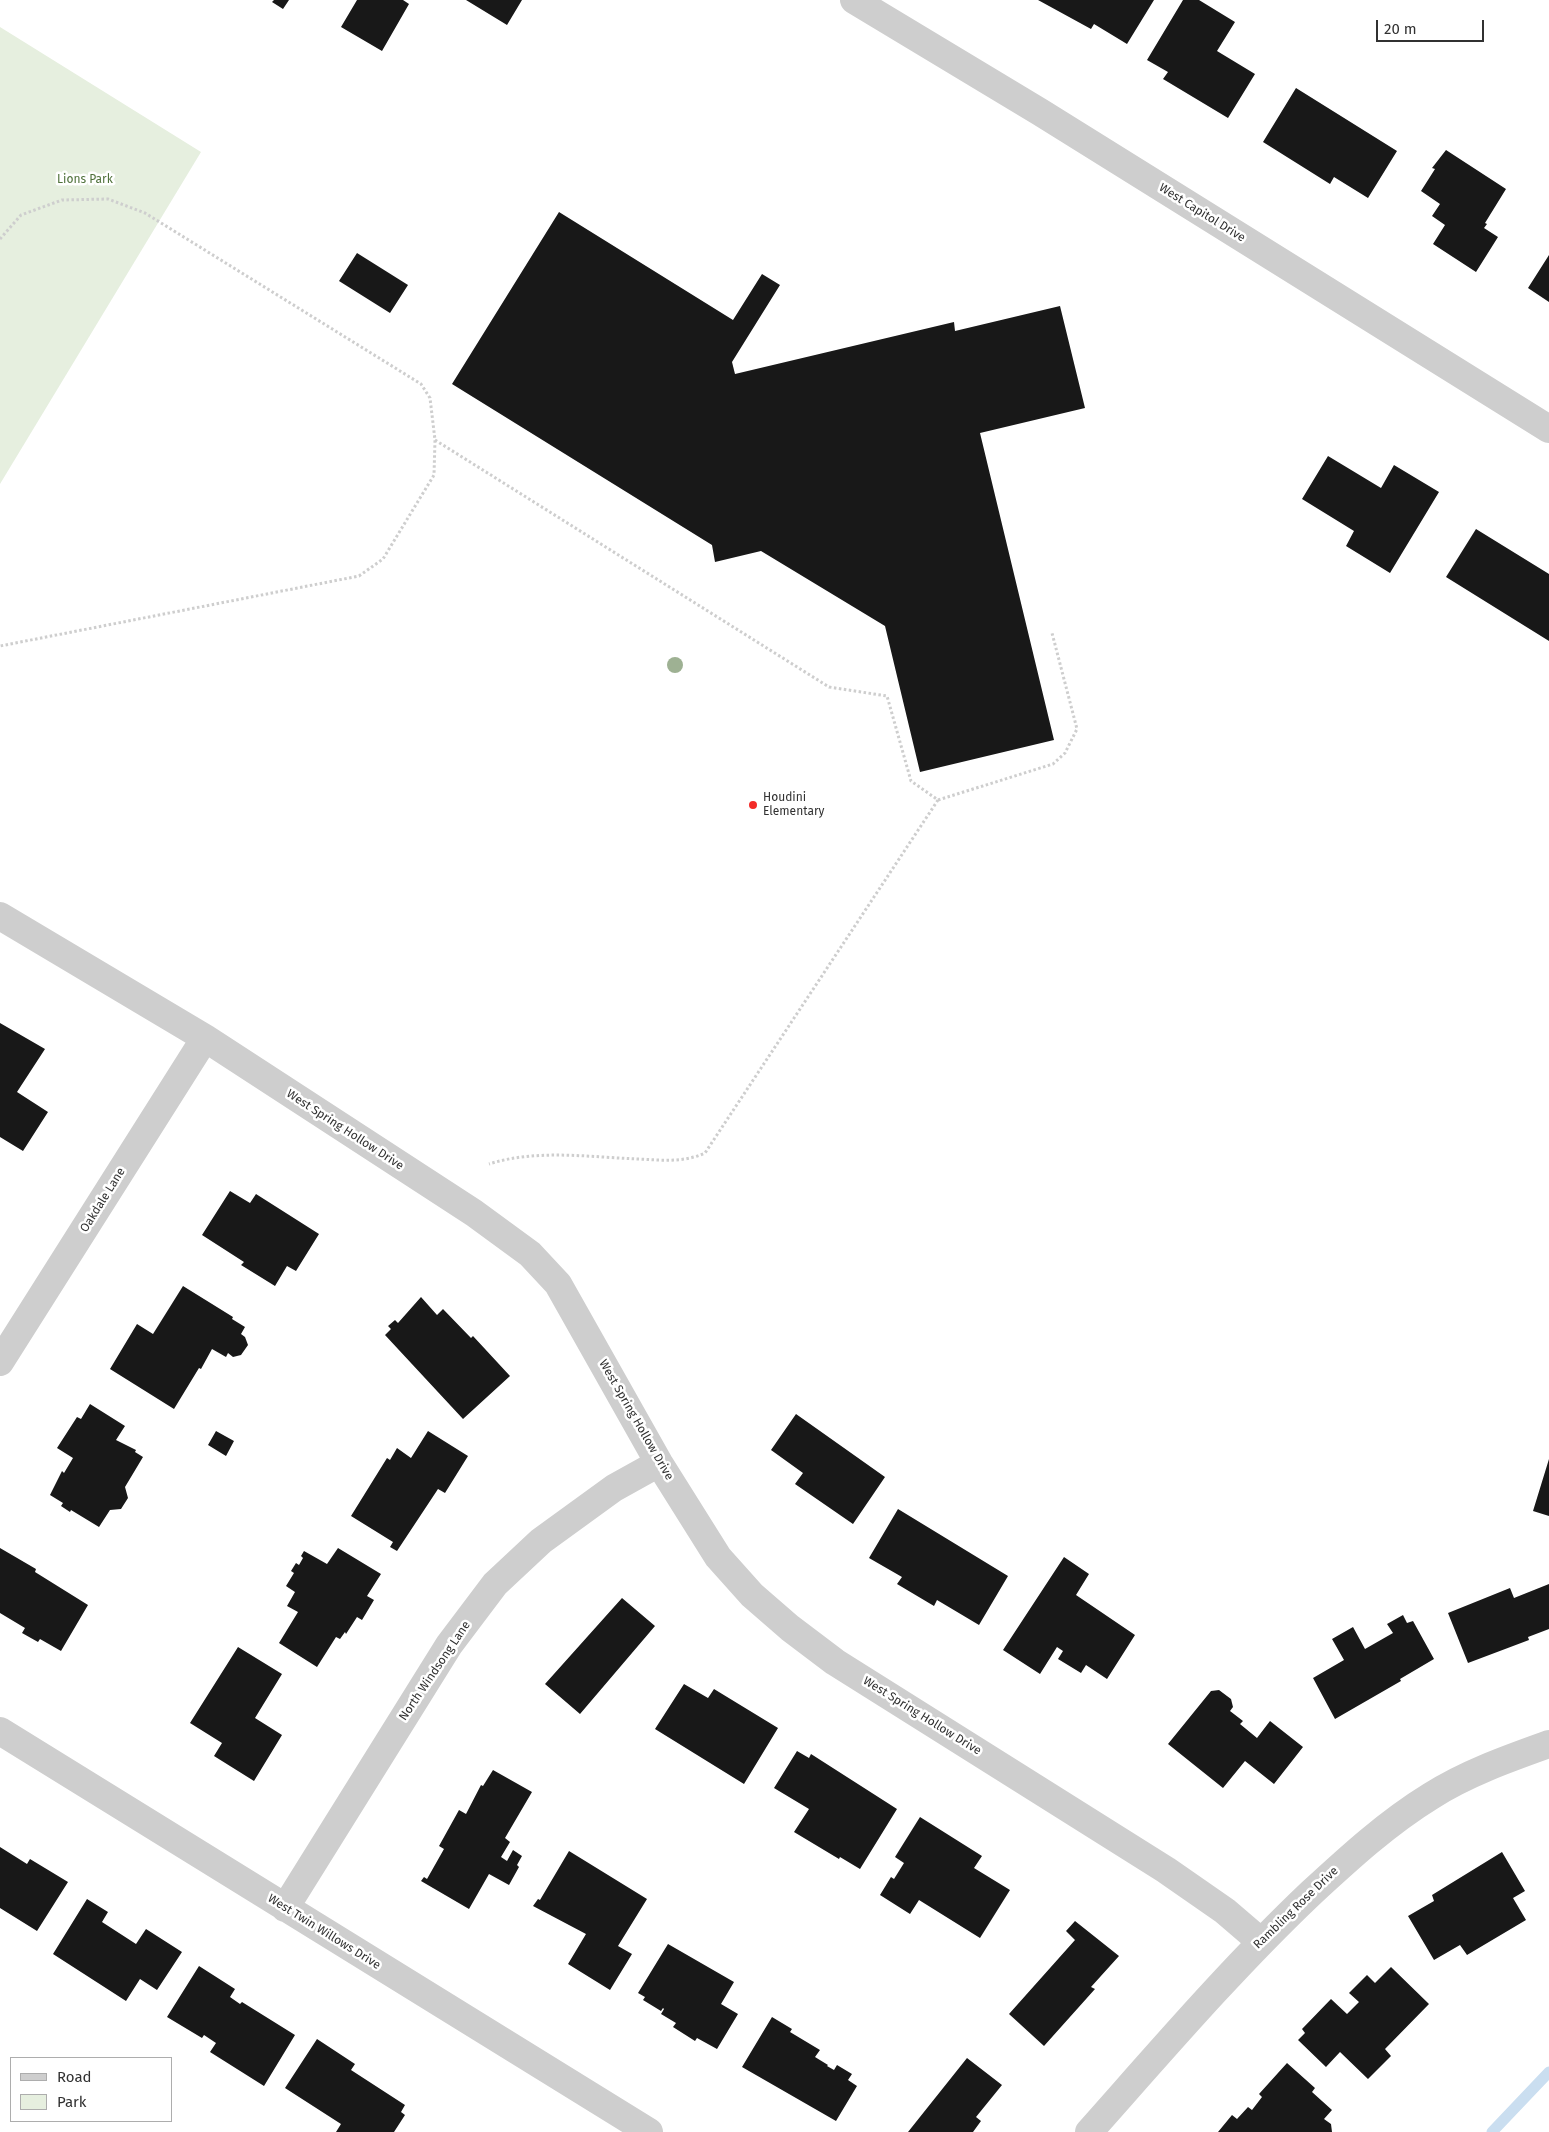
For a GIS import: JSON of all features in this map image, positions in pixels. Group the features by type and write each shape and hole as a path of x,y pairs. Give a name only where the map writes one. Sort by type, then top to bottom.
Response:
{"street":[{"name":"West Capitol Drive","path":"854,0 1056,122 1549,429"},
{"name":"West Spring Hollow Drive","path":"0,916 205,1038 474,1213 530,1254 558,1284 659,1463 718,1557 752,1595 790,1628 835,1662 1166,1870 1225,1911 1260,1941"},
{"name":"Oakdale Lane","path":"0,1362 205,1038"},
{"name":"North Windsong Lane","path":"285,1908 449,1644 495,1584 541,1541 614,1488 659,1463"},
{"name":"West Twin Willows Drive","path":"0,1731 648,2132"},
{"name":"Rambling Rose Drive","path":"1089,2132 1260,1941 1342,1864 1397,1819 1433,1794 1485,1769 1549,1744"}],"path":[{"path":"0,239 21,215 62,200 108,199 145,213 421,384 430,398 435,440 434,475 383,559 359,576 0,646"},
{"path":"435,440 829,687 887,696 911,781 938,800"},
{"path":"489,1164 502,1160 545,1156 682,1160 705,1153 938,800 1053,764 1065,754 1077,729 1052,633"}],"green space":[{"name":"Lions Park","path":"0,27 201,152 0,484"}],"building":[{"path":"274,0 289,0 283,9 272,2"},
{"path":"357,0 403,0 409,4 382,51 341,27"},
{"path":"466,0 522,0 507,25"},
{"path":"1038,0 1154,0 1127,44 1094,24 1091,29"},
{"path":"1183,0 1199,0 1235,22 1217,51 1255,74 1228,118 1163,79 1168,72 1147,60"},
{"path":"1296,88 1397,151 1368,198 1334,177 1330,184 1263,142"},
{"path":"1446,150 1506,189 1485,223 1487,224 1484,228 1498,237 1476,272 1433,244 1445,225 1432,216 1440,204 1421,191 1435,169 1432,168"},
{"path":"559,212 733,320 762,274 780,285 732,362 735,374 954,322 955,331 1060,306 1085,408 980,433 1054,740 920,772 885,626 761,551 715,562 712,545 452,384"},
{"path":"357,253 408,285 390,313 339,281"},
{"path":"1549,255 1549,302 1528,288"},
{"path":"1328,456 1381,488 1394,465 1439,492 1390,573 1346,546 1354,531 1302,499"},
{"path":"1476,529 1549,574 1549,641 1446,577"},
{"path":"0,1023 45,1049 17,1092 48,1112 23,1151 0,1137"},
{"path":"230,1191 250,1203 256,1194 319,1234 296,1271 287,1266 275,1286 241,1265 244,1262 202,1235"},
{"path":"183,1286 233,1317 232,1319 245,1327 241,1334 245,1337 248,1345 241,1355 233,1357 228,1353 226,1357 212,1349 174,1409 110,1369 137,1324 153,1334"},
{"path":"421,1297 437,1315 443,1309 471,1338 473,1336 510,1376 463,1419 385,1335 391,1329 388,1326 395,1320 398,1323"},
{"path":"90,1404 125,1426 116,1440 136,1450 135,1452 143,1457 125,1487 128,1498 121,1509 110,1510 99,1527 71,1510 70,1512 61,1506 63,1503 50,1495 62,1471 64,1473 73,1458 57,1448 77,1417 81,1419"},
{"path":"796,1414 885,1477 853,1524 795,1484 803,1473 771,1450"},
{"path":"216,1431 234,1441 226,1456 208,1445"},
{"path":"428,1431 468,1456 445,1493 438,1489 397,1551 390,1547 393,1542 351,1516 387,1458 390,1460 397,1448 411,1458"},
{"path":"1549,1459 1549,1516 1533,1511"},
{"path":"898,1509 1008,1576 979,1625 937,1600 934,1606 897,1584 902,1577 869,1558"},
{"path":"0,1548 36,1569 35,1572 88,1605 61,1651 40,1639 38,1642 22,1633 25,1628 0,1613"},
{"path":"338,1548 381,1574 367,1596 374,1600 362,1620 357,1617 346,1634 345,1632 340,1639 336,1637 317,1667 279,1643 298,1612 287,1606 295,1592 286,1586 294,1573 291,1571 296,1563 299,1565 304,1551 327,1564"},
{"path":"1064,1557 1089,1574 1076,1595 1135,1635 1107,1679 1086,1665 1081,1673 1058,1659 1063,1651 1057,1647 1040,1674 1003,1650"},
{"path":"1549,1584 1549,1629 1528,1637 1529,1640 1468,1663 1448,1613 1510,1588 1514,1598"},
{"path":"622,1598 655,1626 580,1714 545,1684"},
{"path":"1403,1615 1407,1623 1413,1621 1434,1659 1400,1679 1401,1681 1335,1719 1313,1678 1344,1660 1332,1639 1353,1627 1365,1649 1393,1633 1387,1624"},
{"path":"238,1647 282,1674 255,1718 282,1735 254,1781 214,1756 222,1743 190,1723"},
{"path":"684,1684 708,1698 714,1689 778,1728 744,1784 655,1729"},
{"path":"1219,1690 1231,1699 1233,1707 1230,1711 1243,1721 1240,1724 1257,1738 1270,1721 1303,1747 1274,1784 1245,1761 1223,1788 1168,1744 1211,1691"},
{"path":"797,1751 809,1758 811,1754 897,1809 860,1869 840,1857 839,1859 794,1832 809,1809 774,1788"},
{"path":"493,1770 532,1792 505,1838 510,1842 501,1857 507,1861 513,1850 522,1856 517,1865 519,1867 509,1885 489,1874 469,1909 421,1881 424,1877 427,1879 444,1849 439,1846 459,1810 466,1814 481,1785 483,1786"},
{"path":"920,1817 982,1856 974,1868 1010,1890 980,1938 919,1900 910,1914 880,1895 891,1877 894,1879 904,1863 895,1857"},
{"path":"0,1847 27,1864 30,1859 68,1882 37,1931 0,1908"},
{"path":"569,1851 647,1899 618,1946 632,1954 610,1990 568,1964 586,1934 533,1906 538,1899 540,1900"},
{"path":"1502,1852 1525,1891 1513,1898 1526,1920 1467,1955 1460,1945 1434,1960 1408,1916 1434,1901 1432,1895"},
{"path":"87,1899 108,1912 102,1922 136,1944 146,1929 182,1952 157,1990 140,1979 126,2001 53,1954"},
{"path":"1075,1921 1119,1956 1091,1987 1095,1989 1044,2046 1009,2014 1075,1940 1066,1931"},
{"path":"668,1944 734,1982 721,2004 738,2014 717,2049 697,2038 695,2041 673,2027 676,2023 661,2014 663,2008 661,2011 643,2000 645,1997 638,1993"},
{"path":"199,1966 235,1989 230,1997 240,2004 242,2002 295,2035 264,2086 210,2052 216,2043 204,2035 202,2038 167,2017"},
{"path":"1391,1967 1429,2004 1385,2049 1391,2056 1368,2079 1340,2052 1326,2067 1298,2040 1305,2033 1302,2029 1331,1999 1347,2014 1359,2002 1349,1993 1367,1975 1375,1983"},
{"path":"772,2017 792,2029 790,2032 820,2050 815,2057 827,2066 834,2070 837,2065 852,2074 848,2080 857,2086 836,2121 742,2067"},
{"path":"317,2039 355,2064 351,2070 405,2105 401,2112 405,2115 394,2132 336,2132 341,2124 285,2088"},
{"path":"967,2058 1002,2085 976,2117 981,2121 973,2132 908,2132"},
{"path":"1287,2063 1315,2088 1312,2092 1332,2110 1324,2119 1331,2124 1332,2132 1218,2132 1232,2115 1237,2119 1248,2107 1252,2110 1262,2097 1259,2094"}],"waterway":[{"path":"1492,2132 1549,2072"}],"place":[{"name":"Houdini Elementary","path":"753,805"}]}
